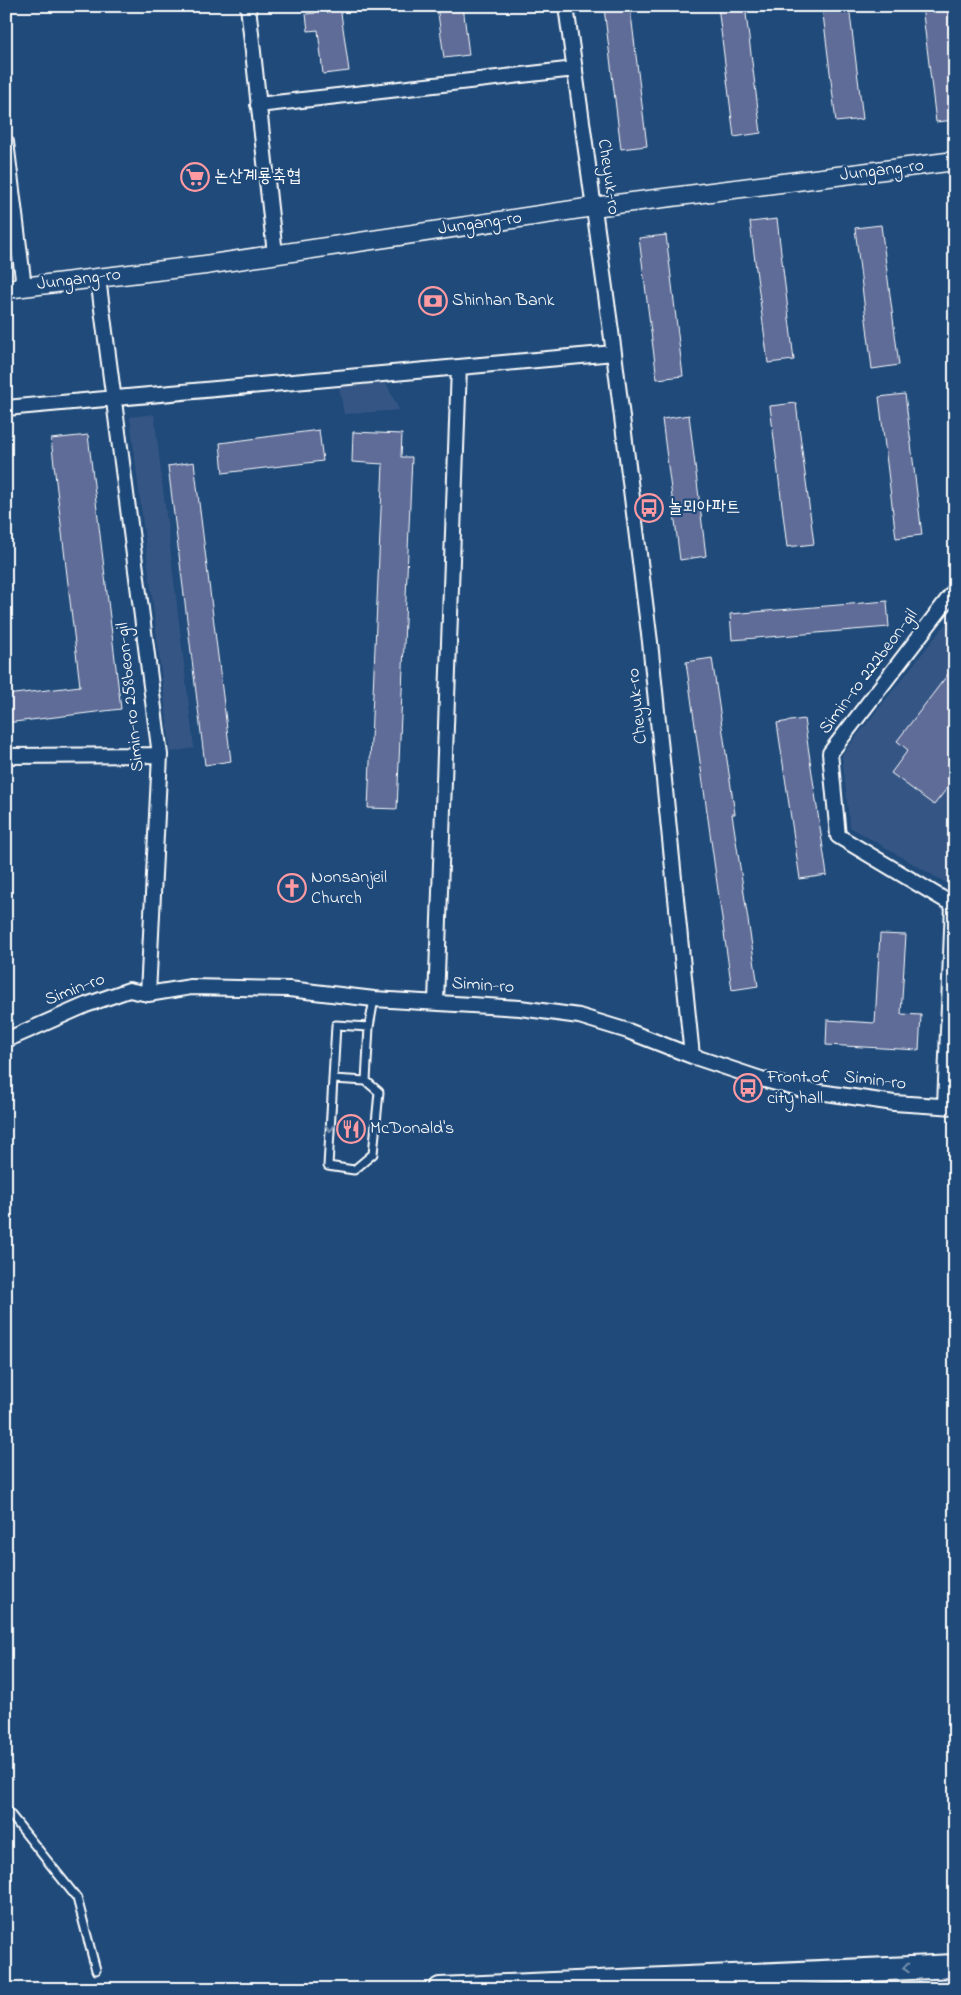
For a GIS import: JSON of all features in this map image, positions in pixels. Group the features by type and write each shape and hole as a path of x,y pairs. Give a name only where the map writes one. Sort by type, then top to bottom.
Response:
{"main road":[{"path":"440,1989 955,1966"}],"street":[{"path":"248,6 275,254"},
{"name":"Cheyuk-ro","path":"566,6 614,353 650,642 692,1056"},
{"path":"258,105 575,69"},
{"path":"6,142 24,287"},
{"name":"Jungang-ro","path":"6,289 275,254 593,207 955,161"},
{"name":"Simin-ro 258beon-gil","path":"98,278 160,755 148,994"},
{"path":"6,408 614,353"},
{"path":"436,1002 459,367"},
{"name":"Simin-ro 222beon-gil","path":"950,1106 954,906 838,836 830,753 955,590"},
{"path":"6,756 160,755"},
{"name":"Simin-ro","path":"6,1040 86,1005 129,990 148,994 191,987 289,989 374,999 520,1008 579,1016 628,1031 692,1056 799,1089 894,1103 950,1106"}],"lane":[{"path":"366,1081 369,1027 374,999"},
{"path":"333,1079 366,1081 380,1092 373,1154 354,1170 328,1166 336,1026 369,1027"},
{"path":"6,1809 77,1898 96,1970"}],"shaded area":[{"path":"386,383 399,410 344,414 339,386"},
{"path":"154,414 194,748 171,752 130,417"},
{"path":"955,612 955,888 850,827 842,755"}],"building":[{"path":"314,6 340,6 349,71 323,74 318,30 308,31 306,14 315,13"},
{"path":"437,6 463,6 469,55 444,58"},
{"path":"630,6 647,146 621,149 604,8"},
{"path":"718,6 745,6 761,133 734,137"},
{"path":"822,6 849,6 863,119 836,122"},
{"path":"922,6 952,6 955,39 955,120 936,122"},
{"path":"777,219 794,360 768,363 750,222"},
{"path":"881,225 899,365 872,369 855,228"},
{"path":"666,235 683,376 657,379 639,238"},
{"path":"905,394 922,535 896,538 879,397"},
{"path":"796,403 814,544 787,547 770,406"},
{"path":"689,415 706,556 680,560 662,419"},
{"path":"319,430 323,461 223,473 220,443"},
{"path":"353,432 402,434 401,457 412,457 397,809 368,808 383,464 352,462"},
{"path":"88,435 121,709 6,723 6,695 80,686 51,439"},
{"path":"194,462 231,761 205,765 168,466"},
{"path":"887,601 889,627 732,640 730,614"},
{"path":"712,658 735,814 732,814 758,986 732,990 686,662"},
{"path":"955,665 955,778 934,805 891,773 908,750 897,741"},
{"path":"804,719 827,875 800,879 777,723"},
{"path":"880,934 906,935 901,1014 921,1015 919,1050 826,1045 827,1020 875,1023"}],"place":[{"name":"논산계룡축협","path":"195,177"},
{"name":"Shinhan Bank","path":"433,301"},
{"name":"놀뫼아파트","path":"649,508"},
{"name":"Nonsanjeil Church","path":"292,888"},
{"name":"Front of city hall","path":"748,1088"},
{"name":"McDonald's","path":"351,1129"}]}
